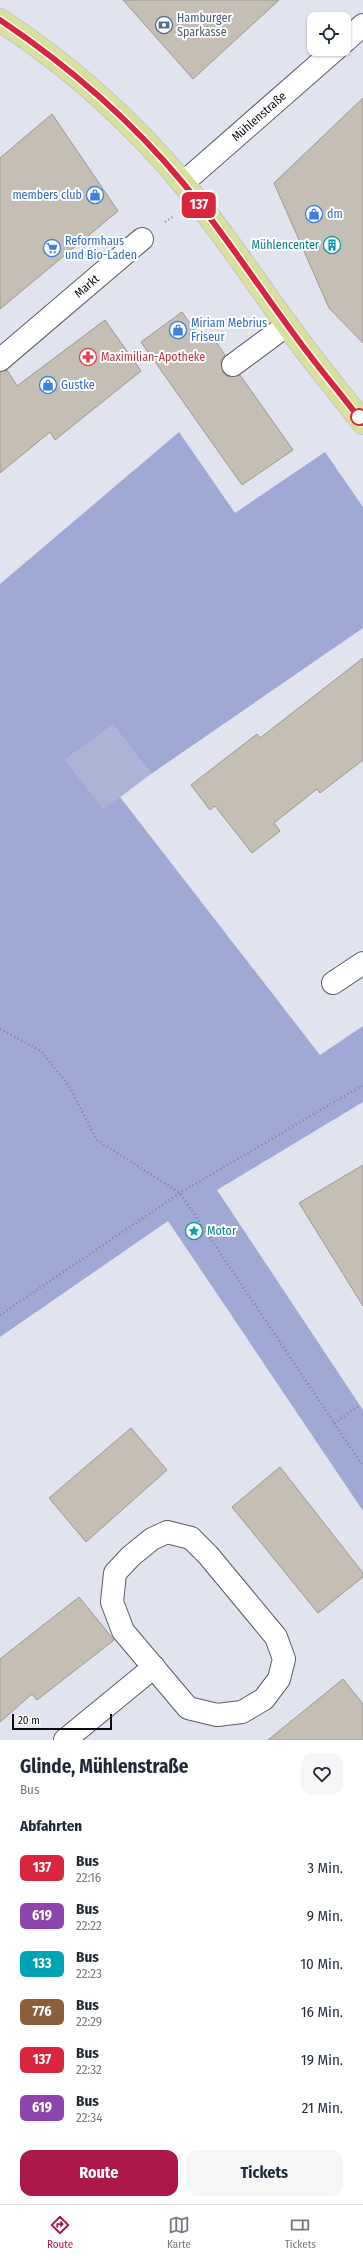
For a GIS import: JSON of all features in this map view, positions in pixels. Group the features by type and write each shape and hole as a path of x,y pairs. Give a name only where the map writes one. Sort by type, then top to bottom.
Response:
{"main road":[{"path":"0,20 52,55 104,100 151,147 183,183 287,325 363,423"}],"street":[{"path":"351,36 363,25"},
{"name":"Mühlenstraße","path":"183,183 328,56"},
{"name":"Markt","path":"0,360 142,239"},
{"path":"233,365 287,325"},
{"path":"333,983 363,963"},
{"path":"167,1532 191,1538 208,1555 276,1637 284,1659 279,1679 264,1699 242,1712 217,1715 188,1708 154,1667 123,1631 112,1602 115,1573 131,1556 152,1539 167,1532"},
{"path":"66,1740 154,1667"}],"path":[{"path":"142,239 196,201"},
{"path":"0,1029 41,1052 70,1086 97,1140 180,1193 363,1466"},
{"path":"0,1315 180,1193 363,1085"},
{"path":"334,1423 360,1405"}],"shaded area":[{"path":"179,432 235,513 325,452 363,507 363,628 151,774 113,725 65,760 103,809 120,797 320,1055 363,1026 363,1102 217,1190 363,1410 363,1511 168,1221 0,1337 0,584"},
{"path":"113,725 151,774 103,810 65,760"}],"building":[{"path":"123,0 279,0 193,79"},
{"name":"Mühlencenter","path":"363,98 363,343 329,308 274,183"},
{"path":"52,114 118,211 0,309 0,158"},
{"path":"182,312 201,339 210,333 225,355 221,360 223,372 228,377 240,375 293,450 242,485 141,342"},
{"path":"105,320 141,371 55,440 50,432 0,473 0,372 7,370 17,386"},
{"path":"363,658 363,760 320,793 317,789 274,823 280,831 252,853 215,806 210,810 191,785 257,734 260,738"},
{"path":"363,1165 363,1306 299,1203"},
{"path":"131,1428 167,1470 86,1542 49,1498"},
{"path":"280,1467 363,1573 363,1577 318,1613 232,1507"},
{"path":"79,1597 114,1640 37,1700 32,1694 0,1722 0,1659"},
{"path":"343,1679 363,1704 363,1740 268,1740"}],"bus line":[{"name":"137","path":"0,20 52,55 104,100 151,147 183,183 297,339 363,423"}],"place":[{"name":"Hamburger Sparkasse","path":"164,25"},
{"name":"members club","path":"95,195"},
{"name":"dm","path":"314,214"},
{"name":"Mühlencenter","path":"332,245"},
{"name":"Reformhaus und Bio-Laden","path":"52,248"},
{"name":"Miriam Mebrius Friseur","path":"178,330"},
{"name":"Maximilian-Apotheke","path":"88,357"},
{"name":"Gustke","path":"48,385"},
{"name":"Motor","path":"194,1231"}]}
